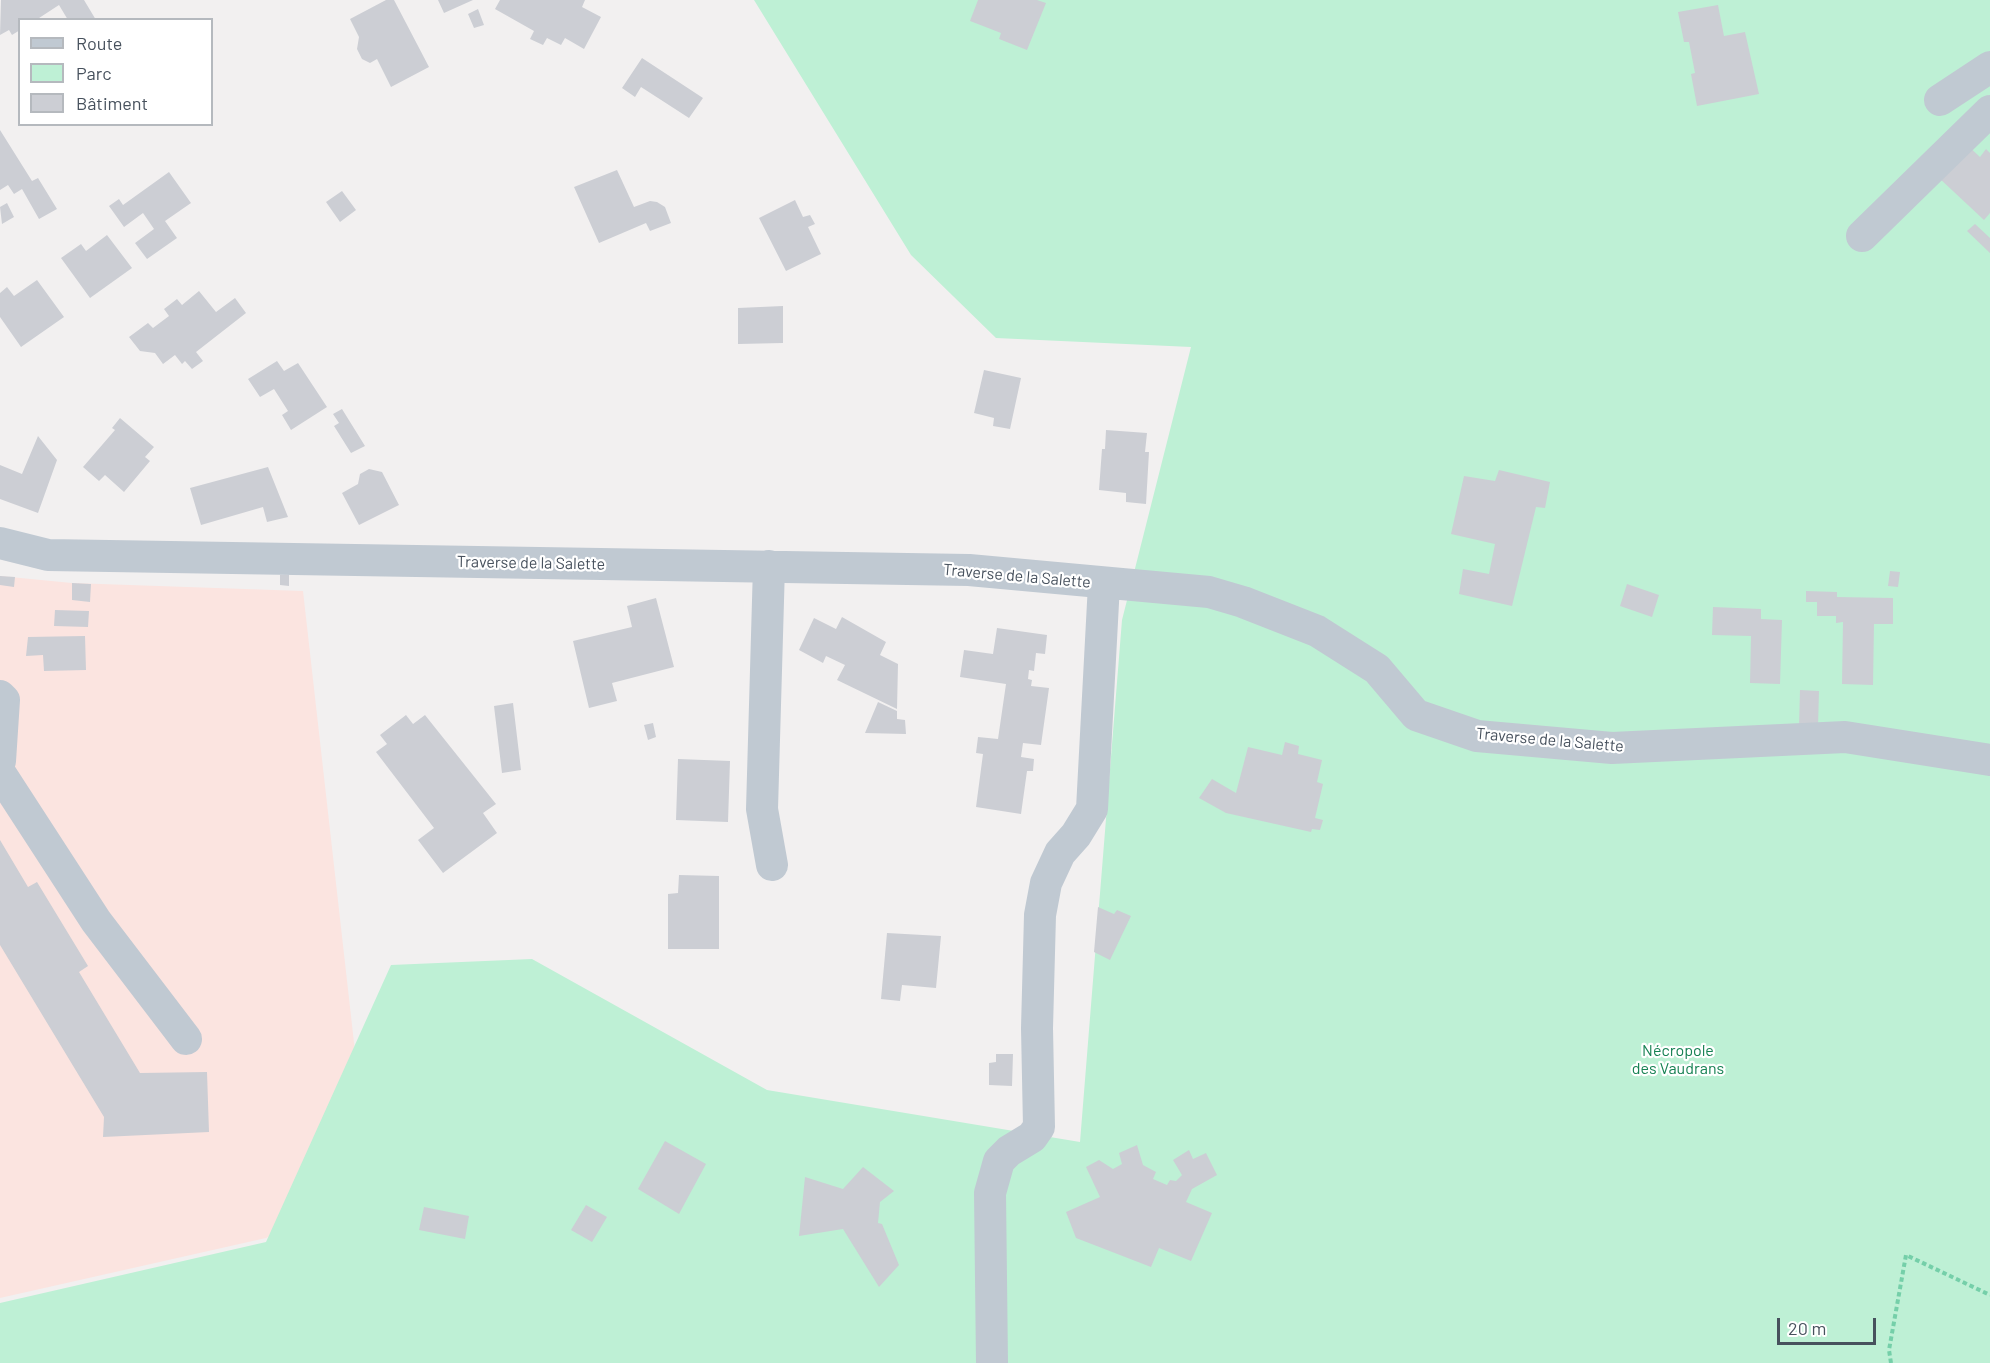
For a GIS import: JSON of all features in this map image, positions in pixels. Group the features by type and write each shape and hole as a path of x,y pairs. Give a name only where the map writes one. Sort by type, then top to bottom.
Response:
{"street":[{"path":"1940,100 1990,67"},
{"path":"1862,236 1990,111"},
{"name":"Traverse de la Salette","path":"0,543 48,555 969,570 1209,592 1243,602 1317,631 1377,669 1416,715 1477,736 1612,748 1845,736 1990,760"},
{"path":"769,566 762,809 772,865"},
{"path":"992,1363 990,1193 999,1161 1009,1151 1032,1137 1039,1127 1041,1112 1037,1028 1040,915 1050,873 1060,854 1076,835 1092,809 1104,584"},
{"path":"0,696 4,700 0,761"},
{"path":"0,773 96,921 186,1039"}],"path":[{"path":"1891,1363 1889,1350 1906,1256 1990,1295"}],"shaded area":[{"path":"0,576 72,583 303,591 371,1193 266,1238 0,1298"}],"green space":[{"name":"Nécropole des Vaudrans","path":"754,0 1990,0 1990,1363 0,1363 0,1303 266,1242 391,965 532,959 767,1090 1080,1142 1122,620 1191,347 996,338 911,255"}],"building":[{"path":"1,0 84,0 95,18 67,18 59,5 39,18 18,18 18,31 12,35 9,30 0,35"},
{"path":"386,0 394,0 429,67 391,87 377,59 370,63 362,59 357,49 359,37 350,19"},
{"path":"438,0 473,0 444,13"},
{"path":"500,0 585,0 582,7 601,17 584,49 565,38 561,45 547,38 543,45 530,39 534,31 495,9"},
{"path":"978,0 1037,0 1046,3 1027,50 999,39 1001,33 970,21"},
{"path":"1718,5 1724,36 1745,32 1759,94 1697,106 1691,74 1695,73 1689,42 1684,42 1678,12"},
{"path":"478,9 484,25 474,28 468,14"},
{"path":"642,58 703,98 689,118 641,87 635,97 622,88"},
{"path":"0,130 32,181 38,178 57,209 39,219 22,189 14,194 8,185 0,190"},
{"path":"1967,145 1980,157 1986,149 1990,153 1990,213 1984,220 1938,177"},
{"path":"617,170 634,207 650,201 657,202 665,207 671,223 650,231 646,223 599,243 574,187"},
{"path":"169,172 191,203 165,221 177,238 147,259 135,243 154,229 143,213 124,227 109,206 119,199 123,205"},
{"path":"342,191 356,210 340,222 326,202"},
{"path":"795,200 803,217 810,215 815,224 808,227 821,254 786,271 759,218"},
{"path":"7,203 14,217 2,224 0,207"},
{"path":"1975,224 1990,238 1990,253 1967,231"},
{"path":"107,235 132,268 90,298 61,258 81,244 86,251"},
{"path":"37,280 64,317 21,347 0,317 0,293 7,287 14,296"},
{"path":"199,291 216,312 235,298 246,313 196,352 203,361 192,369 185,361 182,364 175,355 163,364 155,353 140,351 129,337 148,323 153,328 169,316 164,309 177,299 182,305"},
{"path":"783,306 783,343 738,344 738,308"},
{"path":"277,361 284,371 298,363 327,407 291,430 282,415 288,411 274,389 260,397 248,379"},
{"path":"984,370 1021,378 1010,429 993,426 994,418 974,413"},
{"path":"342,409 365,446 351,453 334,426 339,423 333,414"},
{"path":"120,418 154,447 145,457 150,461 124,492 105,475 99,481 83,467 115,430 112,428"},
{"path":"1106,430 1147,433 1145,452 1149,452 1146,504 1126,502 1126,493 1099,490"},
{"path":"38,436 57,460 38,513 0,499 0,465 22,474"},
{"path":"268,467 288,517 267,522 263,507 201,525 190,488"},
{"path":"369,469 382,472 399,505 359,525 342,493 358,484 360,474"},
{"path":"1499,470 1550,482 1545,508 1536,507 1512,606 1459,594 1463,569 1489,574 1495,544 1451,534 1464,476 1495,481"},
{"path":"1890,571 1900,572 1898,587 1888,586"},
{"path":"280,575 289,575 289,586 280,585"},
{"path":"0,576 15,577 14,587 0,585"},
{"path":"72,583 91,584 90,602 72,600"},
{"path":"1627,584 1659,595 1652,617 1620,606"},
{"path":"1806,591 1837,592 1837,597 1893,598 1893,624 1874,624 1873,685 1842,684 1843,622 1836,623 1836,616 1817,616 1817,602 1806,602"},
{"path":"656,598 674,667 612,683 617,701 589,708 573,641 632,627 627,606"},
{"path":"1713,607 1761,609 1761,619 1782,620 1780,684 1750,683 1751,636 1712,635"},
{"path":"55,610 89,611 88,627 54,626"},
{"path":"842,617 886,642 880,655 898,664 897,709 837,680 845,665 826,656 823,663 799,650 814,618 836,629"},
{"path":"997,628 1047,635 1045,654 1036,653 1034,671 1029,670 1028,679 1032,680 1031,686 1049,688 1041,745 1023,743 1021,757 1034,759 1033,771 1027,771 1021,814 976,807 983,754 976,753 978,737 998,739 1006,684 960,677 964,650 993,654"},
{"path":"85,636 86,670 44,671 43,655 26,656 28,637"},
{"path":"1800,690 1819,691 1818,727 1799,727"},
{"path":"878,702 897,711 897,719 905,720 906,734 865,733"},
{"path":"513,703 521,770 502,773 494,706"},
{"path":"406,715 413,724 425,715 496,804 483,813 497,833 443,873 418,840 434,828 376,752 387,744 380,735"},
{"path":"653,723 656,737 648,740 644,725"},
{"path":"1285,742 1299,746 1298,754 1322,760 1317,782 1323,784 1315,818 1323,820 1320,830 1312,829 1311,832 1226,813 1199,798 1212,779 1236,793 1248,747 1282,755"},
{"path":"678,759 730,761 728,822 676,820"},
{"path":"0,840 28,887 37,882 88,966 79,972 140,1073 207,1072 209,1132 103,1137 104,1117 0,945"},
{"path":"679,875 719,876 719,949 668,949 668,894 678,893"},
{"path":"1098,907 1114,914 1117,910 1131,916 1110,960 1094,952"},
{"path":"887,933 941,936 936,988 902,985 900,1001 881,999"},
{"path":"996,1054 1013,1054 1012,1086 989,1085 989,1063 996,1062"},
{"path":"665,1141 706,1164 679,1214 638,1189"},
{"path":"1137,1145 1143,1165 1156,1172 1153,1179 1167,1185 1170,1180 1176,1181 1182,1175 1173,1160 1189,1150 1193,1159 1206,1153 1217,1175 1192,1189 1186,1202 1212,1213 1191,1261 1159,1248 1151,1267 1076,1238 1066,1212 1100,1197 1086,1167 1099,1160 1113,1169 1122,1164 1119,1153"},
{"path":"863,1167 894,1191 880,1202 878,1223 882,1224 899,1265 879,1287 843,1229 799,1236 805,1177 843,1189"},
{"path":"586,1205 607,1217 592,1242 571,1230"},
{"path":"424,1207 469,1216 465,1239 419,1230"}]}
